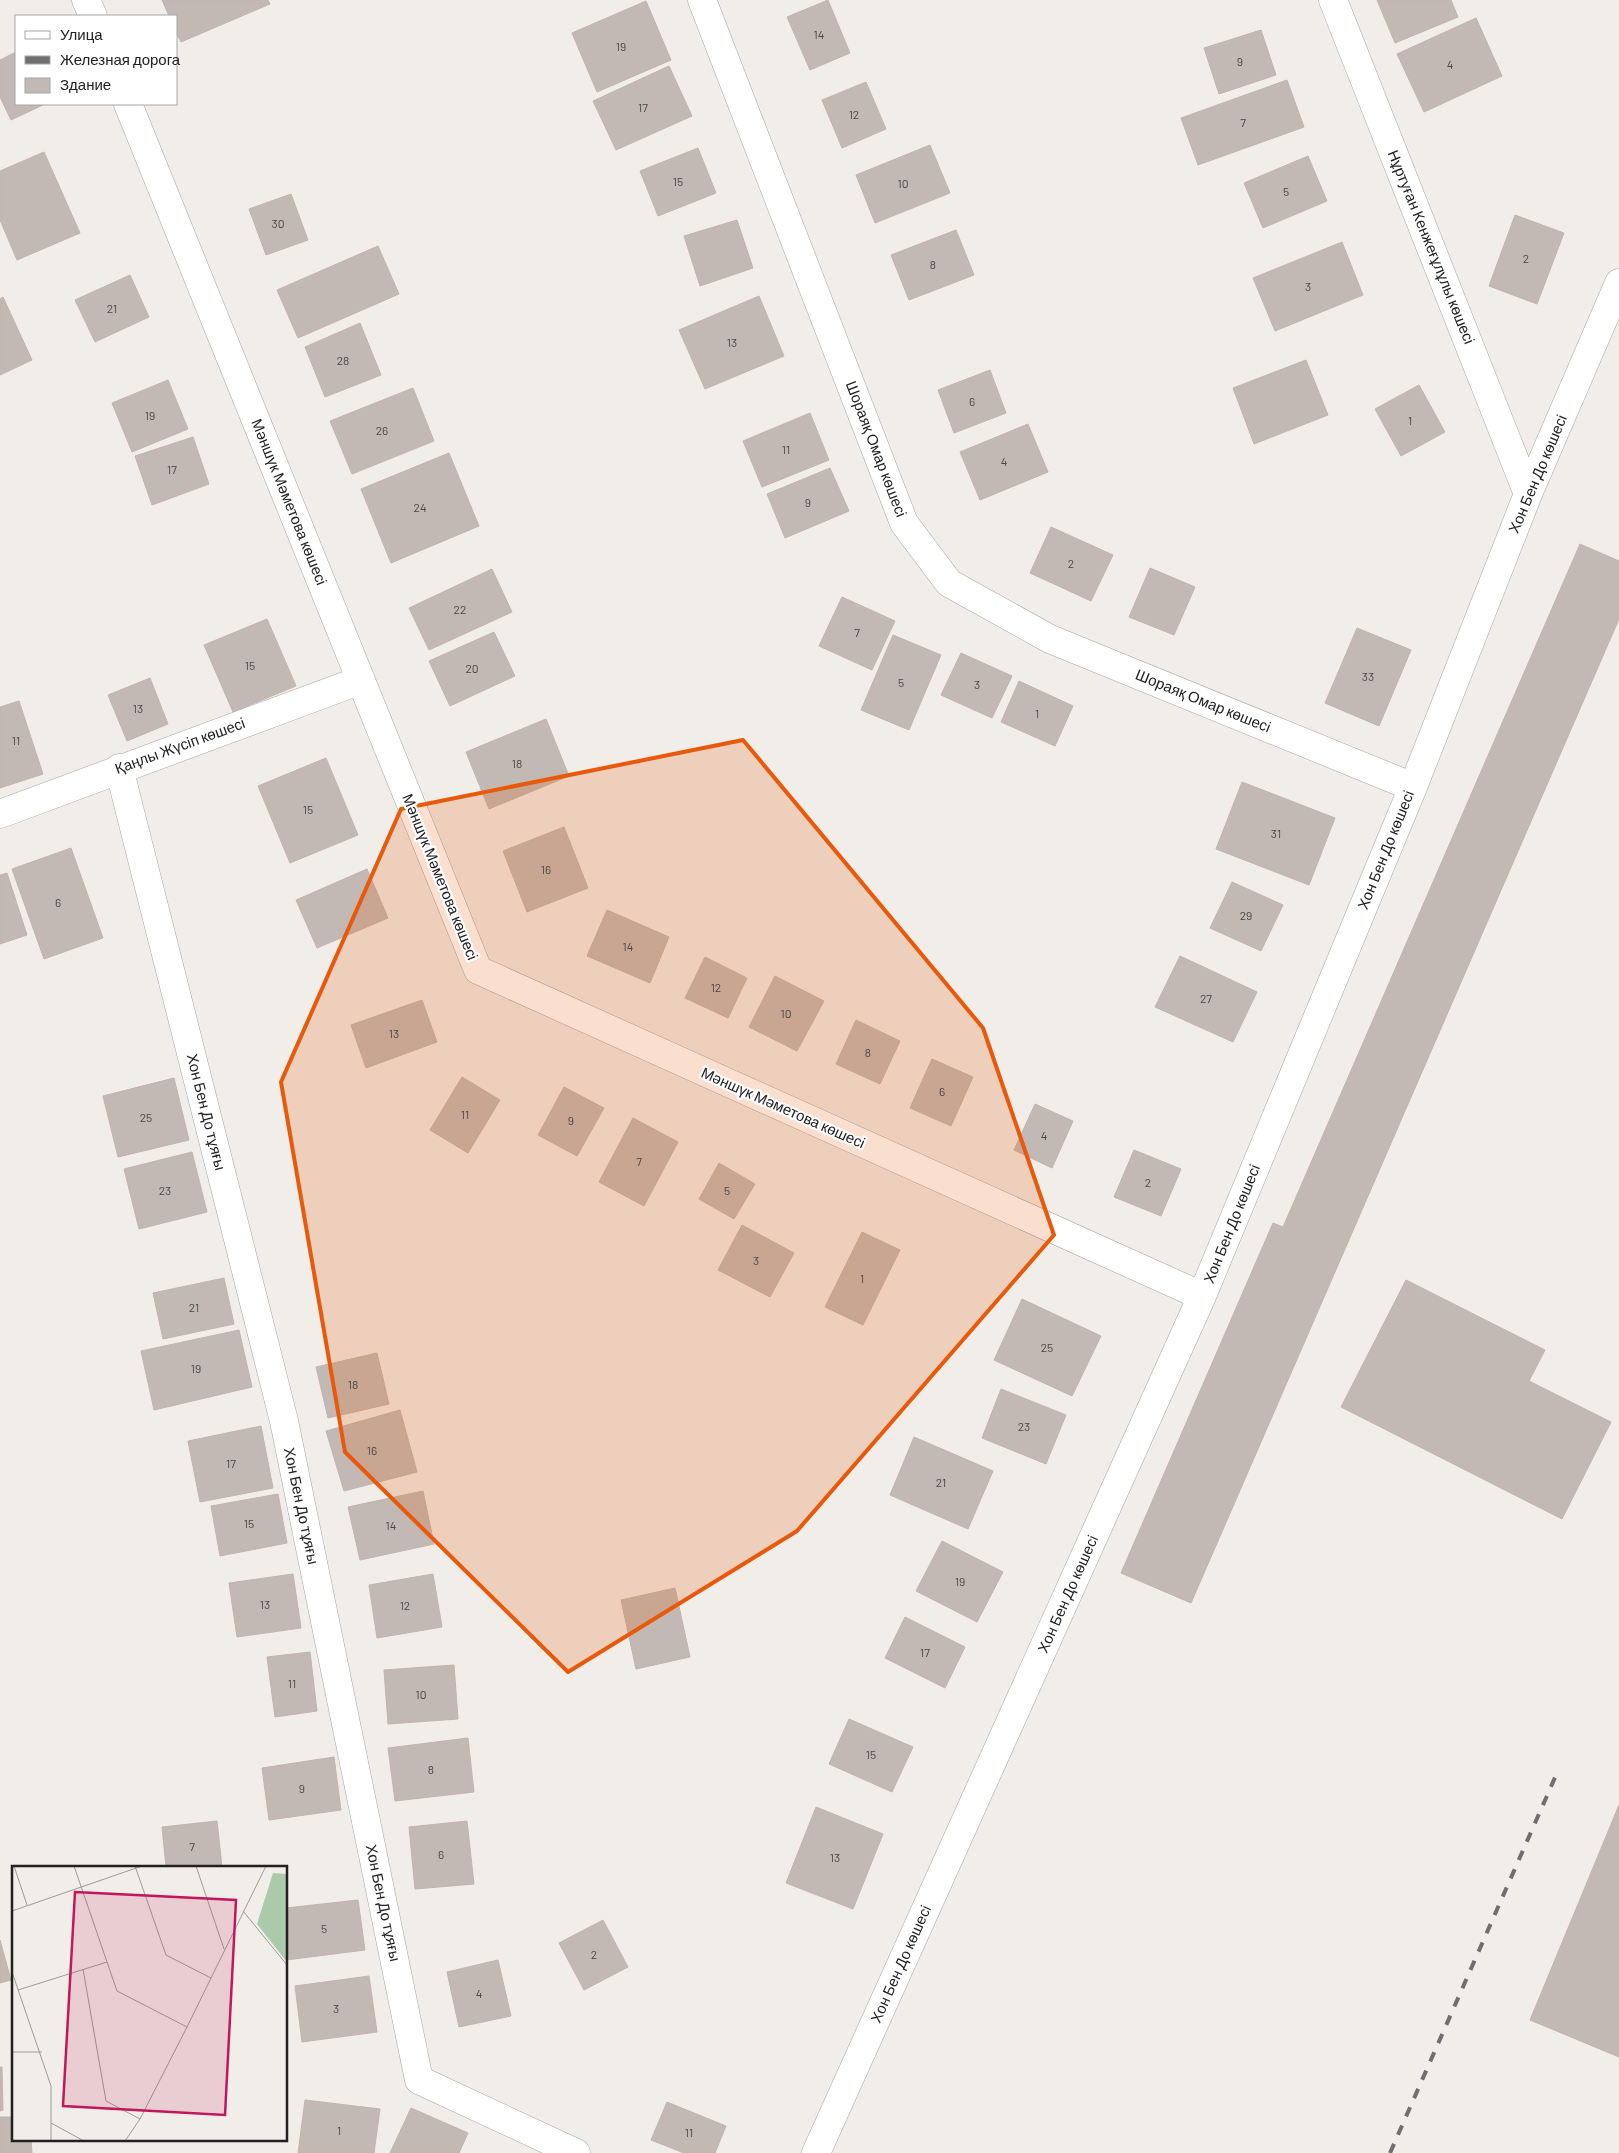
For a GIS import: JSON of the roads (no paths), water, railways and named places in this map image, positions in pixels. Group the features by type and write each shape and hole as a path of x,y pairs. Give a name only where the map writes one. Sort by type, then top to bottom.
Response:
{"street":[{"path":"86,0 93,15"},
{"name":"Шораяқ Омар көшесі","path":"702,0 904,523 948,583 1050,639 1413,787"},
{"name":"Нұртуған Кенжеғұлұлы көшесі","path":"1333,0 1528,494"},
{"name":"Мәншүк Мәметова көшесі","path":"128,105 478,970 1202,1296"},
{"name":"Хон Бен До көшесі","path":"816,2153 1202,1296 1413,787 1528,494 1619,283"},
{"name":"Қаңлы Жүсіп көшесі","path":"0,814 119,768 361,680"},
{"name":"Хон Бен До тұяғы","path":"119,768 284,1421 419,2080 576,2153"}],"railway":[{"path":"1390,2153 1557,1773"}]}
